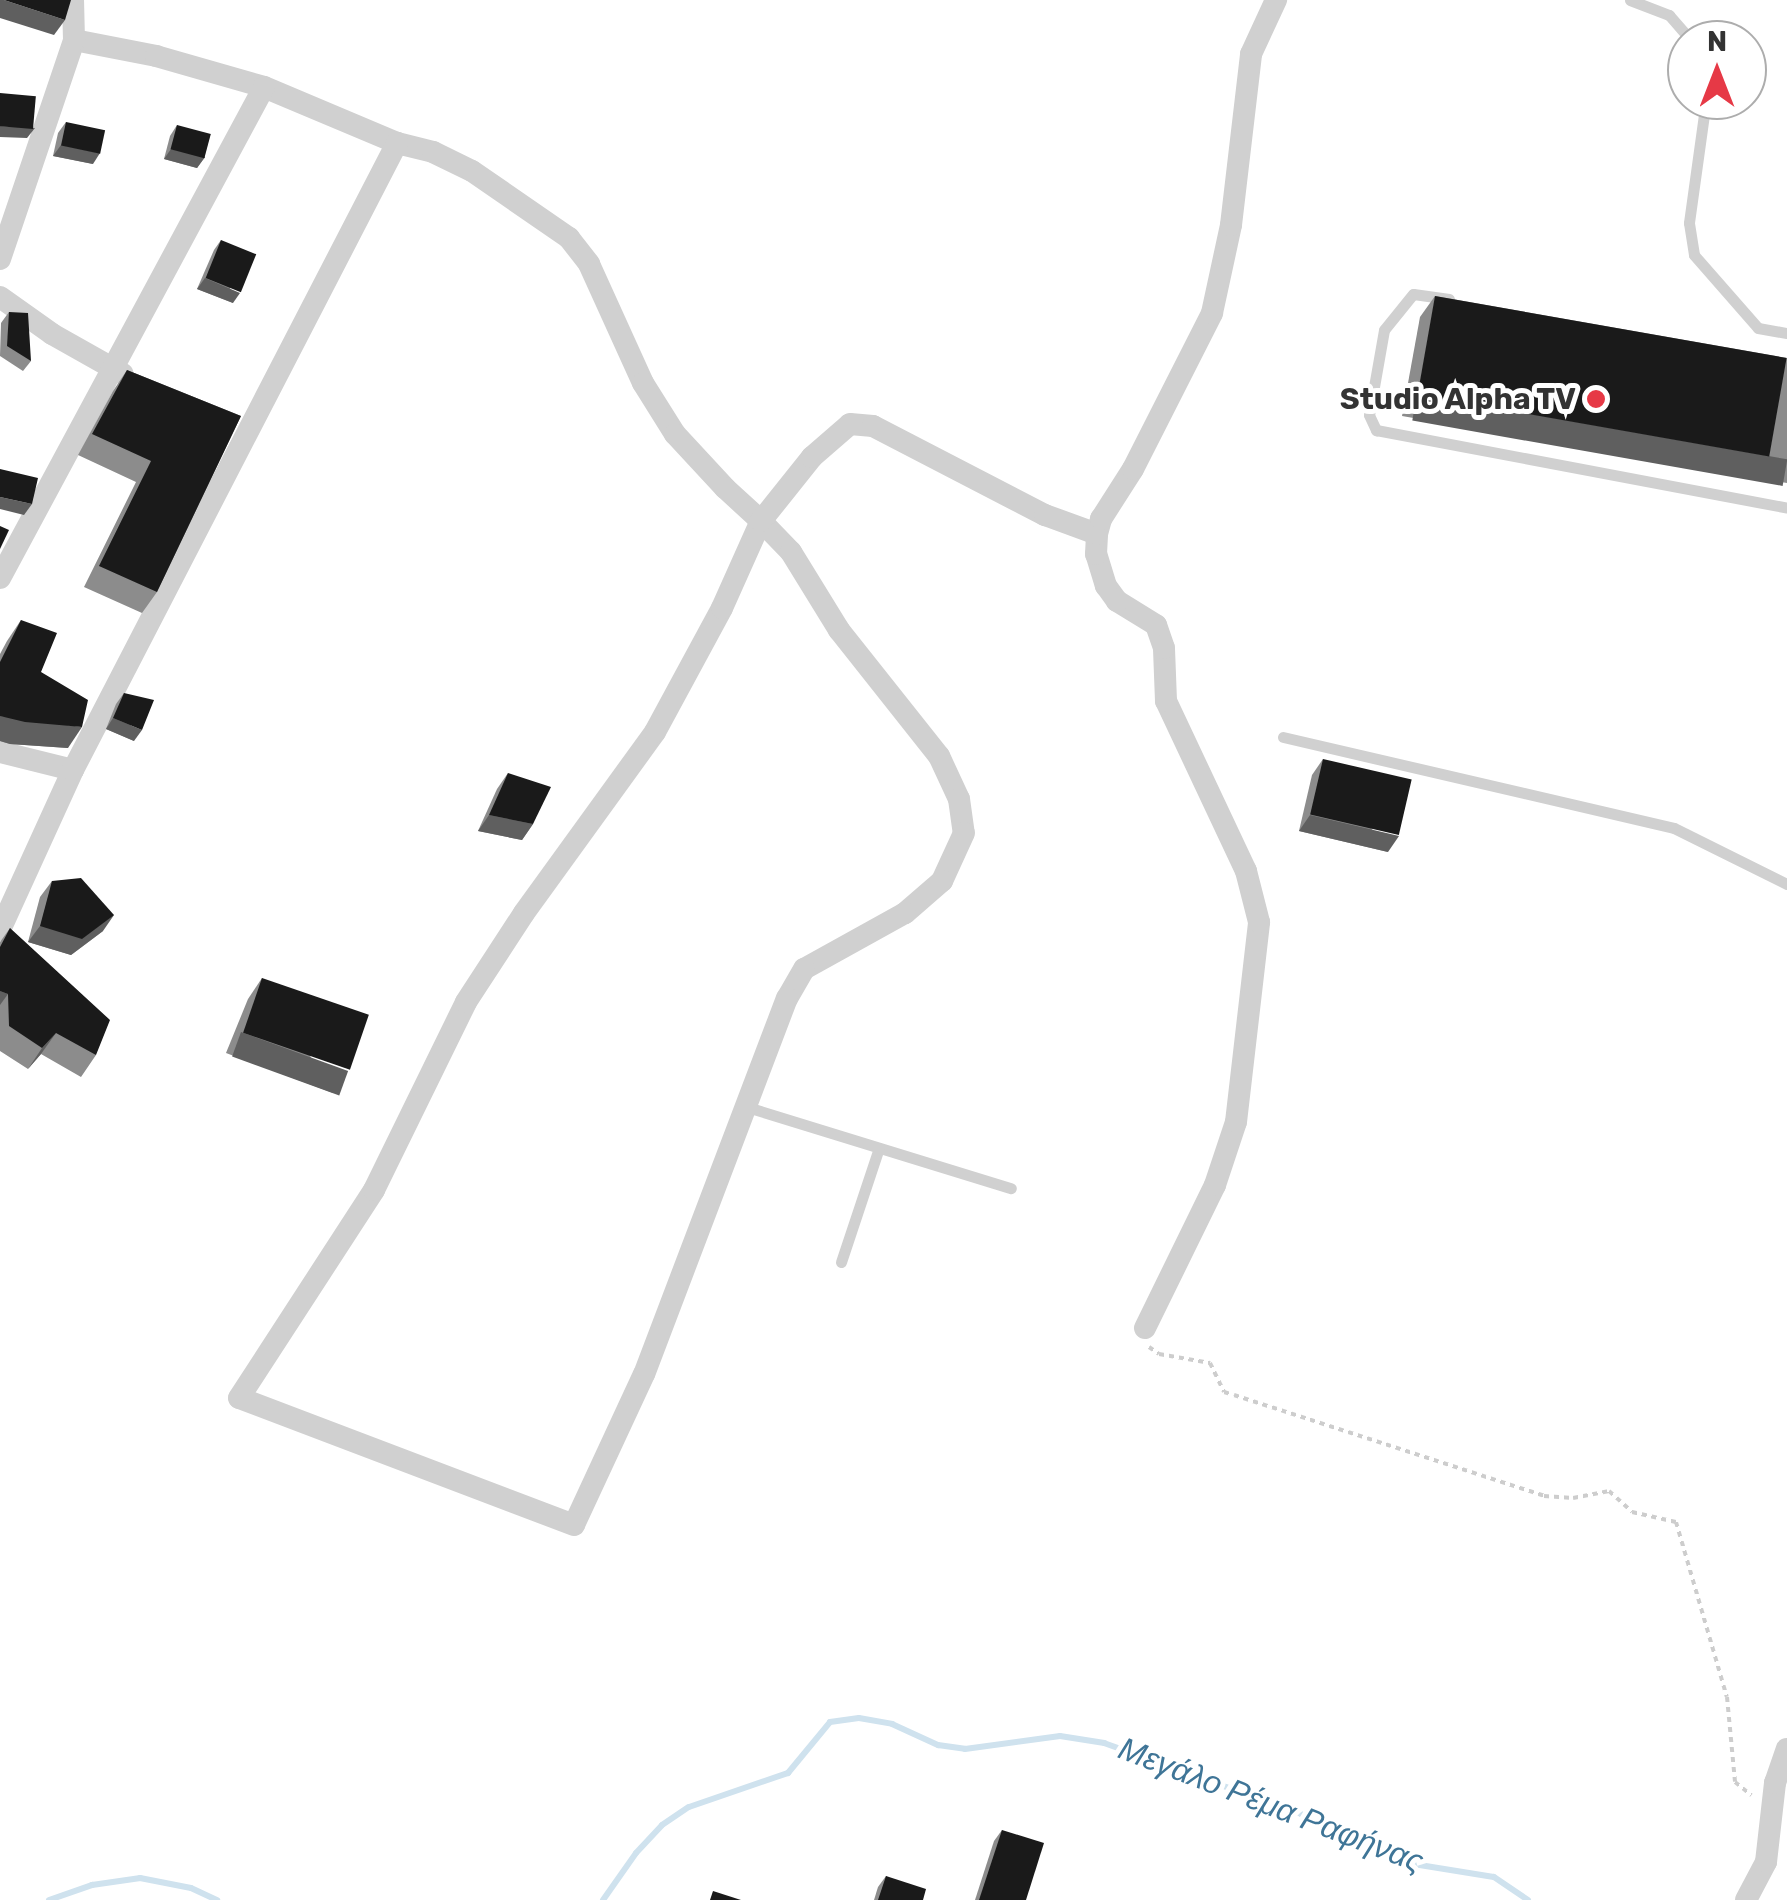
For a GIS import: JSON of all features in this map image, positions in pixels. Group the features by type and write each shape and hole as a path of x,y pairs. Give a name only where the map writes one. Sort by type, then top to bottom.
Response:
{"street":[{"path":"0,259 74,40 73,0"},
{"path":"1145,1328 1216,1184 1236,1122 1259,922 1246,871 1166,701 1164,648 1156,625 1117,601 1106,586 1096,554 1101,518 1133,469 1212,312 1231,225 1252,54 1276,0"},
{"path":"74,40 156,56 264,87 397,143 433,152 472,172 569,238 588,264 643,382 676,434 761,521 791,552 839,630 939,756 959,799 964,833 942,881 917,902 804,970 787,998 644,1374 574,1525 239,1398 374,1190 466,1002 524,913 655,732 722,608 761,521 838,431 860,424 888,432 1045,515 1098,534"},
{"path":"0,578 110,367 264,87"},
{"path":"0,930 233,432 397,143"},
{"path":"0,297 143,384"},
{"path":"0,752 73,770"},
{"path":"1750,1893 1766,1862 1784,1758"}],"lane":[{"path":"1630,0 1673,20"},
{"path":"1703,120 1689,223 1694,255 1758,328 1787,333"},
{"path":"1460,301 1413,294 1384,330 1369,415 1376,430 1787,508"},
{"path":"1284,737 1674,828 1787,884"},
{"path":"747,1107 1011,1188"},
{"path":"841,1262 880,1148"}],"path":[{"path":"1145,1328 1150,1348 1159,1354 1210,1363 1224,1392 1544,1496 1573,1498 1609,1491 1632,1512 1676,1522 1727,1698 1735,1782 1743,1791 1774,1802"}],"building":[{"path":"4,0 71,0 65,20"},
{"path":"0,93 36,96 33,129 0,126"},
{"path":"66,122 105,130 100,154 61,145"},
{"path":"177,125 211,134 204,158 171,149"},
{"path":"221,240 256,254 241,292 206,278"},
{"name":"Studio Alpha TV","path":"1435,296 1787,358 1769,456 1418,394"},
{"path":"9,312 28,313 31,361 7,346"},
{"path":"127,370 241,416 157,592 99,566 151,461 92,434"},
{"path":"0,469 38,478 32,504 0,497"},
{"path":"0,526 9,530 0,549"},
{"path":"21,620 57,633 41,672 88,700 82,727 0,716 0,662"},
{"path":"124,693 154,700 142,730 113,718"},
{"path":"1323,759 1412,779 1399,835 1310,815"},
{"path":"508,773 551,787 533,824 489,815"},
{"path":"81,878 114,915 82,939 40,926 52,881"},
{"path":"10,928 110,1020 96,1055 56,1033 42,1048 9,1026 8,994 0,991 0,947"},
{"path":"262,978 369,1015 350,1070 243,1033"},
{"path":"1002,1830 1044,1843 1026,1900 979,1900"},
{"path":"886,1876 926,1889 923,1900 878,1900"},
{"path":"713,1891 741,1900 710,1900"}],"waterway":[{"name":"Μεγάλο Ρέμα Ραφήνας","path":"603,1900 636,1853 662,1825 689,1807 788,1773 830,1722 859,1718 892,1724 938,1745 965,1749 1060,1736 1104,1743 1301,1814 1401,1862 1494,1877 1528,1900"},
{"name":"Μεγάλο Ρέμα Ραφήνας","path":"49,1900 92,1885 140,1878 191,1888 217,1900"}],"place":[{"name":"Studio Alpha TV","path":"1596,399"}]}
